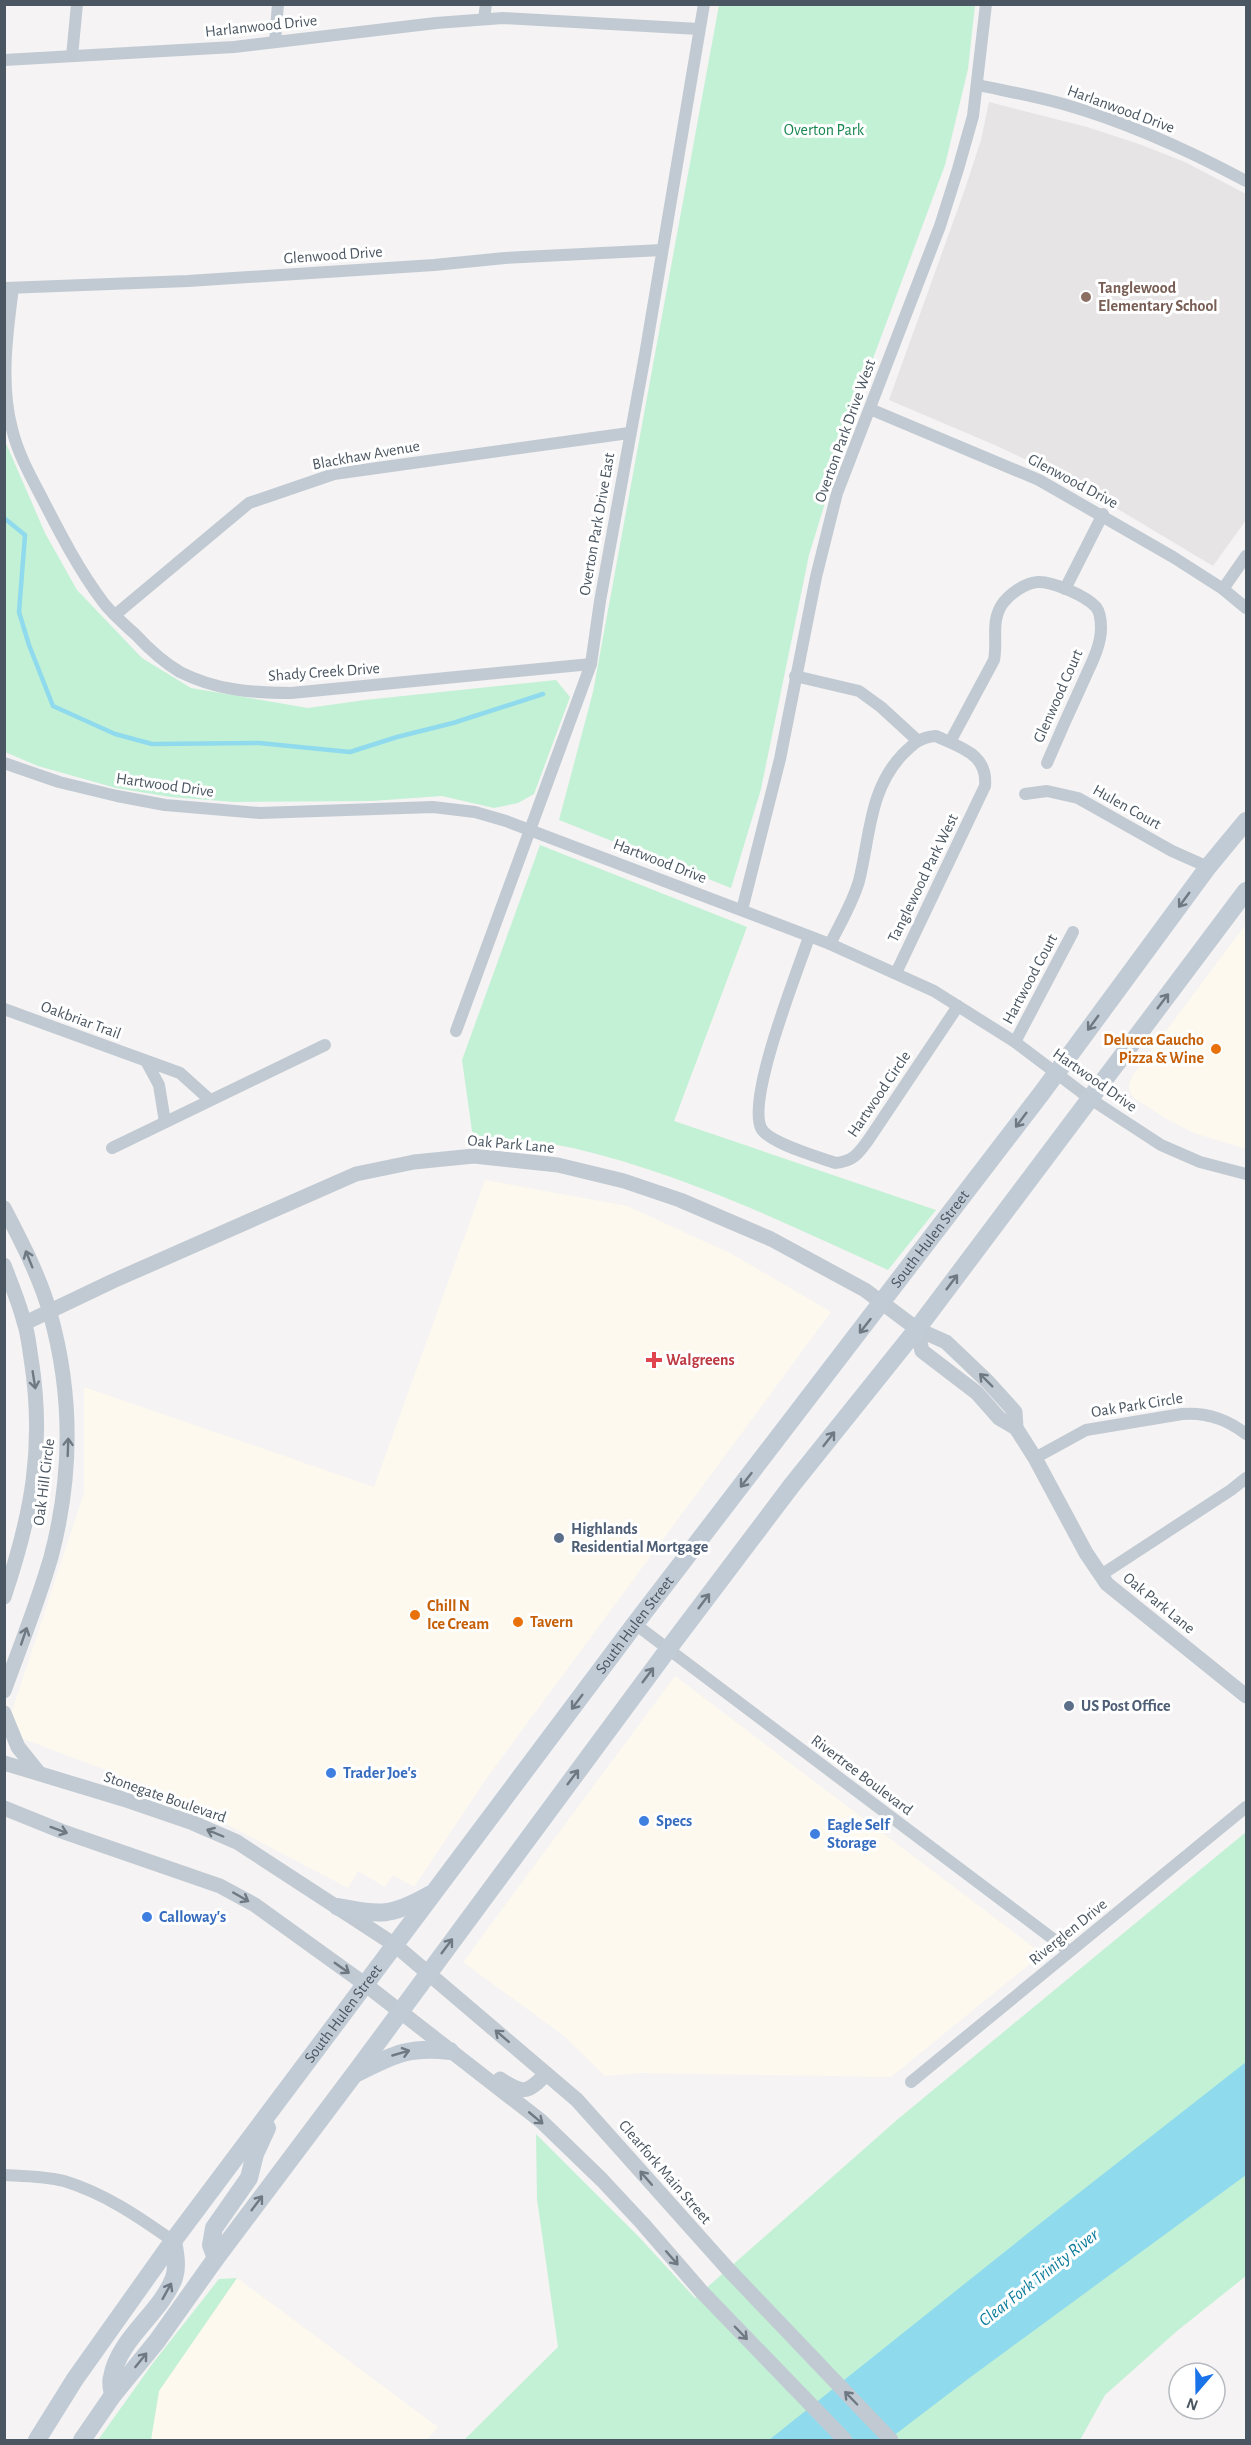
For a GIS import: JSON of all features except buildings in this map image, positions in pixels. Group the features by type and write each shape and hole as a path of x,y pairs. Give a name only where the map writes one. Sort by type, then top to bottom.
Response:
{"main road":[{"name":"South Hulen Street","path":"37,2440 75,2379 173,2241 635,1624 1056,1074 1208,867 1246,821"},
{"path":"82,2440 669,1648 792,1485 917,1329 1246,891"},
{"path":"338,1908 374,1914 403,1910 436,1891"},
{"path":"355,2073 398,2053 426,2048 450,2051"},
{"path":"216,2258 212,2245 214,2228 249,2178 255,2154 281,2097"},
{"path":"113,2396 111,2378 121,2354 162,2300 174,2277 176,2259 173,2241"}],"street":[{"path":"72,56 77,4"},
{"path":"275,42 278,4"},
{"path":"484,19 486,4"},
{"name":"Overton Park Drive East","path":"456,1031 591,664 704,4"},
{"name":"Overton Park Drive West","path":"742,910 780,759 816,577 837,492 940,226 973,116 986,4"},
{"name":"Harlanwood Drive","path":"4,60 234,46 503,18 699,29"},
{"name":"Harlanwood Drive","path":"978,85 1054,102 1110,119 1246,180"},
{"name":"Glenwood Drive","path":"9,288 188,281 434,265 505,258 662,250"},
{"name":"Shady Creek Drive","path":"9,288 6,380 11,428 26,467 68,551 104,604 152,652 179,671 207,683 235,690 291,693 591,664"},
{"name":"Glenwood Drive","path":"870,409 1039,480 1103,514 1223,589 1246,608"},
{"name":"Blackhaw Avenue","path":"115,615 249,503 290,488 334,474 630,433"},
{"path":"830,944 858,883 872,812 880,790 894,764 917,740 936,736 950,742 994,660 994,628 996,616 1003,603 1014,592 1033,583 1050,584 1065,589 1103,514"},
{"path":"1223,589 1246,556"},
{"name":"Glenwood Court","path":"1047,763 1100,641 1101,629 1097,609 1090,601 1065,589"},
{"path":"795,676 858,691 917,740"},
{"name":"Tanglewood Park West","path":"896,974 981,797 986,774 983,765 975,756 950,742"},
{"name":"Hartwood Drive","path":"4,763 59,782 165,805 260,813 433,807 475,812 531,830 830,944 934,991 1015,1042 1089,1098 1141,1133 1178,1154 1246,1174"},
{"name":"Hulen Court","path":"1025,794 1047,790 1078,798 1172,851 1208,867"},
{"name":"Hartwood Court","path":"1015,1042 1073,932"},
{"name":"Hartwood Circle","path":"809,937 761,1082 757,1108 761,1129 770,1138 835,1163 846,1162 854,1158 958,1005"},
{"name":"Oakbriar Trail","path":"4,1009 180,1073 210,1100"},
{"path":"112,1148 325,1045"},
{"path":"146,1061 159,1086 165,1122"},
{"name":"Oak Park Lane","path":"25,1323 112,1281 356,1174 414,1162 474,1156 522,1159 624,1181 681,1200 771,1239 883,1302 917,1329 945,1342 988,1382 1015,1412 1016,1428"},
{"name":"Oak Hill Circle","path":"4,1208 20,1239 50,1312 68,1399 69,1448 62,1507 51,1557 4,1691"},
{"name":"Oak Hill Circle","path":"4,1265 25,1323 36,1388 38,1430 36,1467 28,1519 4,1597"},
{"name":"Oak Park Lane","path":"917,1329 922,1351 977,1393 999,1418 1016,1428 1101,1575 1115,1592 1246,1696"},
{"name":"Oak Park Circle","path":"1035,1458 1086,1430 1182,1414 1198,1413 1210,1416 1235,1425 1246,1434"},
{"path":"1101,1575 1232,1490 1246,1478"},
{"name":"Rivertree Boulevard","path":"635,1624 1070,1951"},
{"path":"4,1713 18,1747 38,1772"},
{"name":"Stonegate Boulevard","path":"4,1763 193,1823 237,1842 395,1945"},
{"name":"Riverglen Drive","path":"911,2082 1246,1807"},
{"path":"4,1808 220,1886 255,1905 400,2010 541,2121 602,2180 701,2291 845,2440"},
{"path":"4,1817 22,1815"},
{"name":"Clearfork Main Street","path":"395,1945 577,2100 727,2268 891,2440"},
{"path":"467,2064 489,2072 514,2089 523,2091 532,2089 546,2074"},
{"path":"4,2175 42,2177 63,2181 98,2193 173,2241"}],"shaded area":[{"name":"Tanglewood Elementary School","path":"989,102 1087,127 1139,144 1185,162 1246,194 1246,520 1213,566 1071,481 997,446 889,400 965,189 981,140"},
{"path":"1246,924 1246,1149 1194,1133 1165,1118 1134,1098 1129,1084 1133,1075"},
{"path":"485,1180 627,1206 732,1254 831,1312 486,1779 414,1887 393,1875 385,1887 358,1871 348,1888 169,1794 5,1732 84,1493 84,1387 374,1487"},
{"path":"675,1676 1037,1950 1037,1958 891,2077 641,2073 605,2076 564,2036 463,1962"},
{"path":"237,2278 438,2427 427,2440 151,2440 159,2391"}],"green space":[{"name":"Overton Park","path":"719,5 975,5 968,69 945,165 852,415 809,555 761,789 731,888 559,820 593,692"},
{"path":"5,441 45,533 77,590 142,658 191,688 308,708 556,680 570,697 534,794 518,803 494,808 442,796 372,801 235,802 171,797 116,788 38,766 5,752"},
{"path":"540,845 747,927 674,1121 936,1210 888,1270 734,1201 655,1171 573,1148 473,1138 462,1060"},
{"path":"1246,1832 1246,2276 1177,2331 1105,2395 1080,2440 464,2440 558,2347 537,2199 536,2134 639,2237 695,2298 898,2119"},
{"path":"237,2278 159,2391 151,2440 98,2440 153,2363 219,2279"}],"water":[{"name":"Clear Fork Trinity River","path":"1246,2062 1246,2175 888,2440 769,2440 1047,2218"}],"waterway":[{"path":"4,518 25,535 19,612 29,645 53,706 115,734 152,744 259,743 350,752 453,723 543,694"}],"place":[{"name":"Tanglewood Elementary School","path":"1086,297"},
{"name":"Delucca Gaucho Pizza & Wine","path":"1216,1049"},
{"name":"Walgreens","path":"654,1360"},
{"name":"Highlands Residential Mortgage","path":"559,1538"},
{"name":"Chill N Ice Cream","path":"415,1615"},
{"name":"Tavern","path":"518,1622"},
{"name":"US Post Office","path":"1069,1706"},
{"name":"Trader Joe's","path":"331,1773"},
{"name":"Specs","path":"644,1821"},
{"name":"Eagle Self Storage","path":"815,1834"},
{"name":"Calloway's","path":"147,1917"}]}
